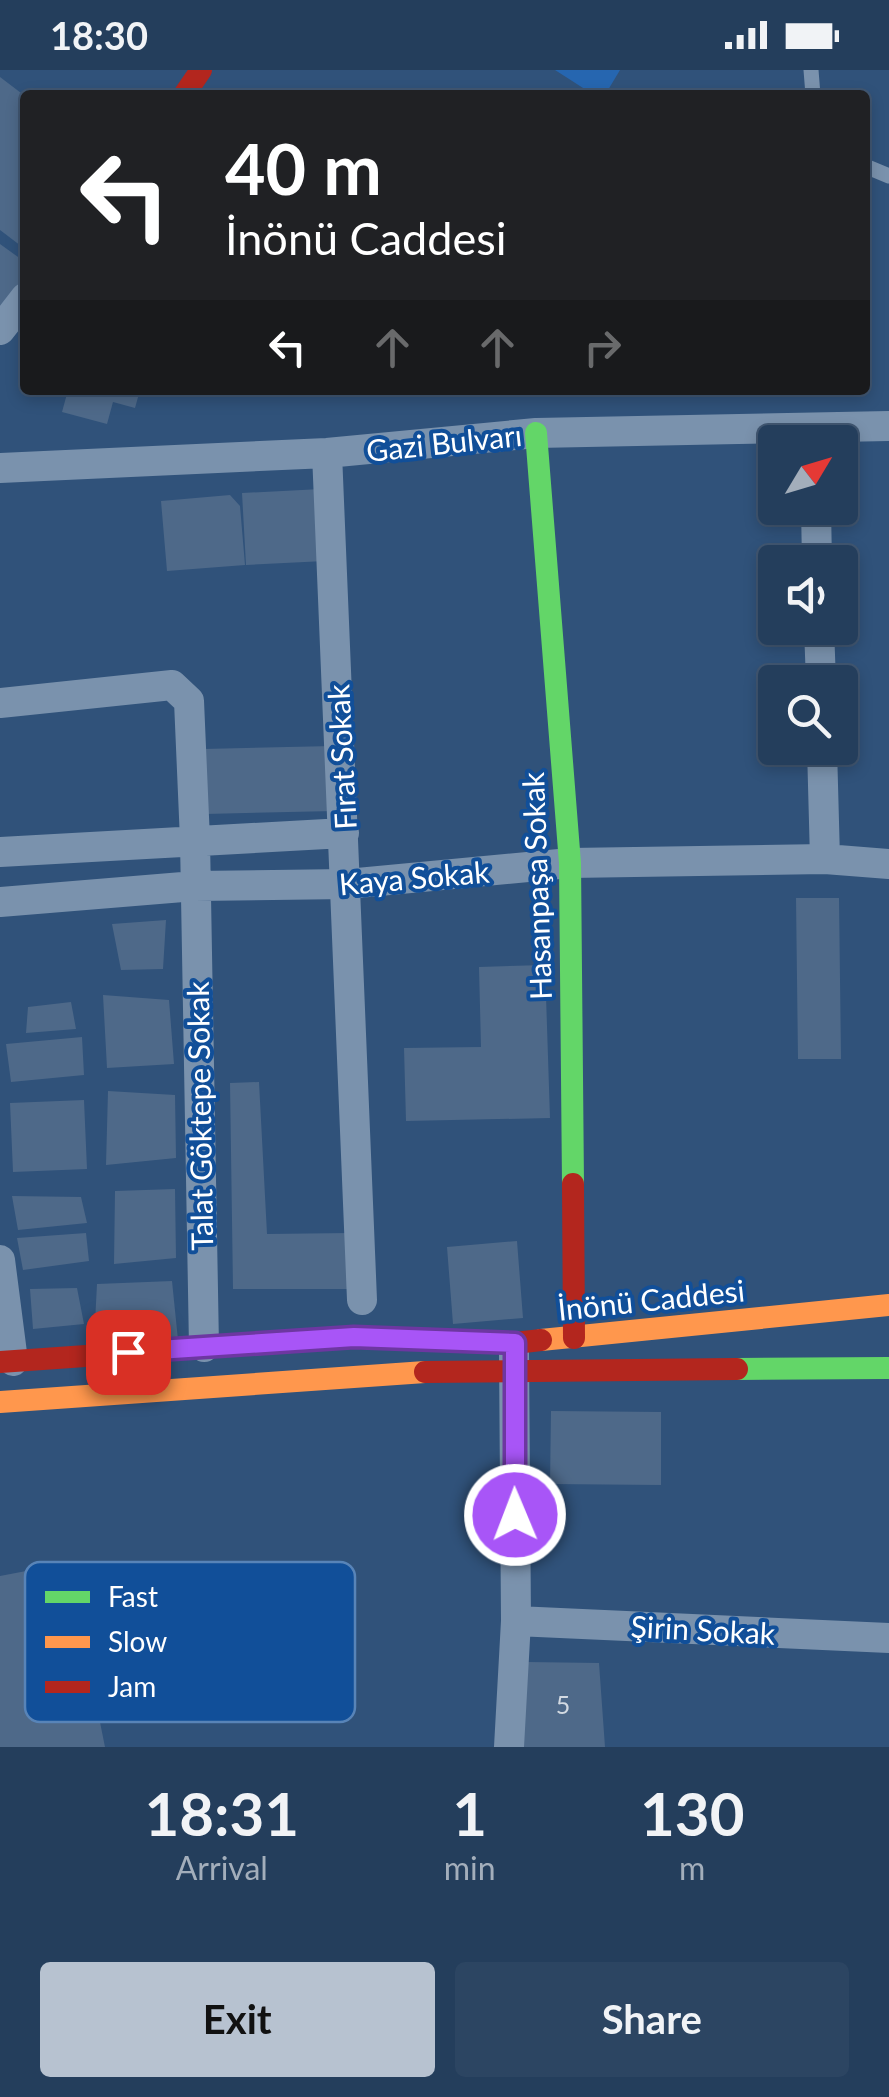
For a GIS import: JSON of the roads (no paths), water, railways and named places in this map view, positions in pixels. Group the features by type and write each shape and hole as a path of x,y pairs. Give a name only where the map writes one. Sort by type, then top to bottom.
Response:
{"main road":[{"name":"Hasanpaşa Sokak","path":"536,433 570,863 574,1338"},
{"name":"İnönü Caddesi","path":"0,1402 410,1372 514,1358 574,1338 889,1305"},
{"name":"İnönü Caddesi","path":"7,1361 354,1337 514,1358 889,1368"}],"street":[{"path":"0,330 20,304"},
{"name":"Gazi Bulvarı","path":"858,430 889,426"},
{"name":"Gazi Bulvarı","path":"0,468 327,453 536,433 758,435"},
{"name":"Fırat Sokak","path":"327,453 362,1300"},
{"name":"Talat Göktepe Sokak","path":"0,703 172,684 189,701 204,1346"},
{"path":"823,765 826,859"},
{"path":"0,852 344,833"},
{"name":"Kaya Sokak","path":"0,902 195,886 347,884 570,863 826,859 889,864"},
{"path":"0,1260 7,1361"},
{"path":"509,1747 516,1621 514,1358"},
{"name":"Şirin Sokak","path":"516,1621 889,1638"}]}
